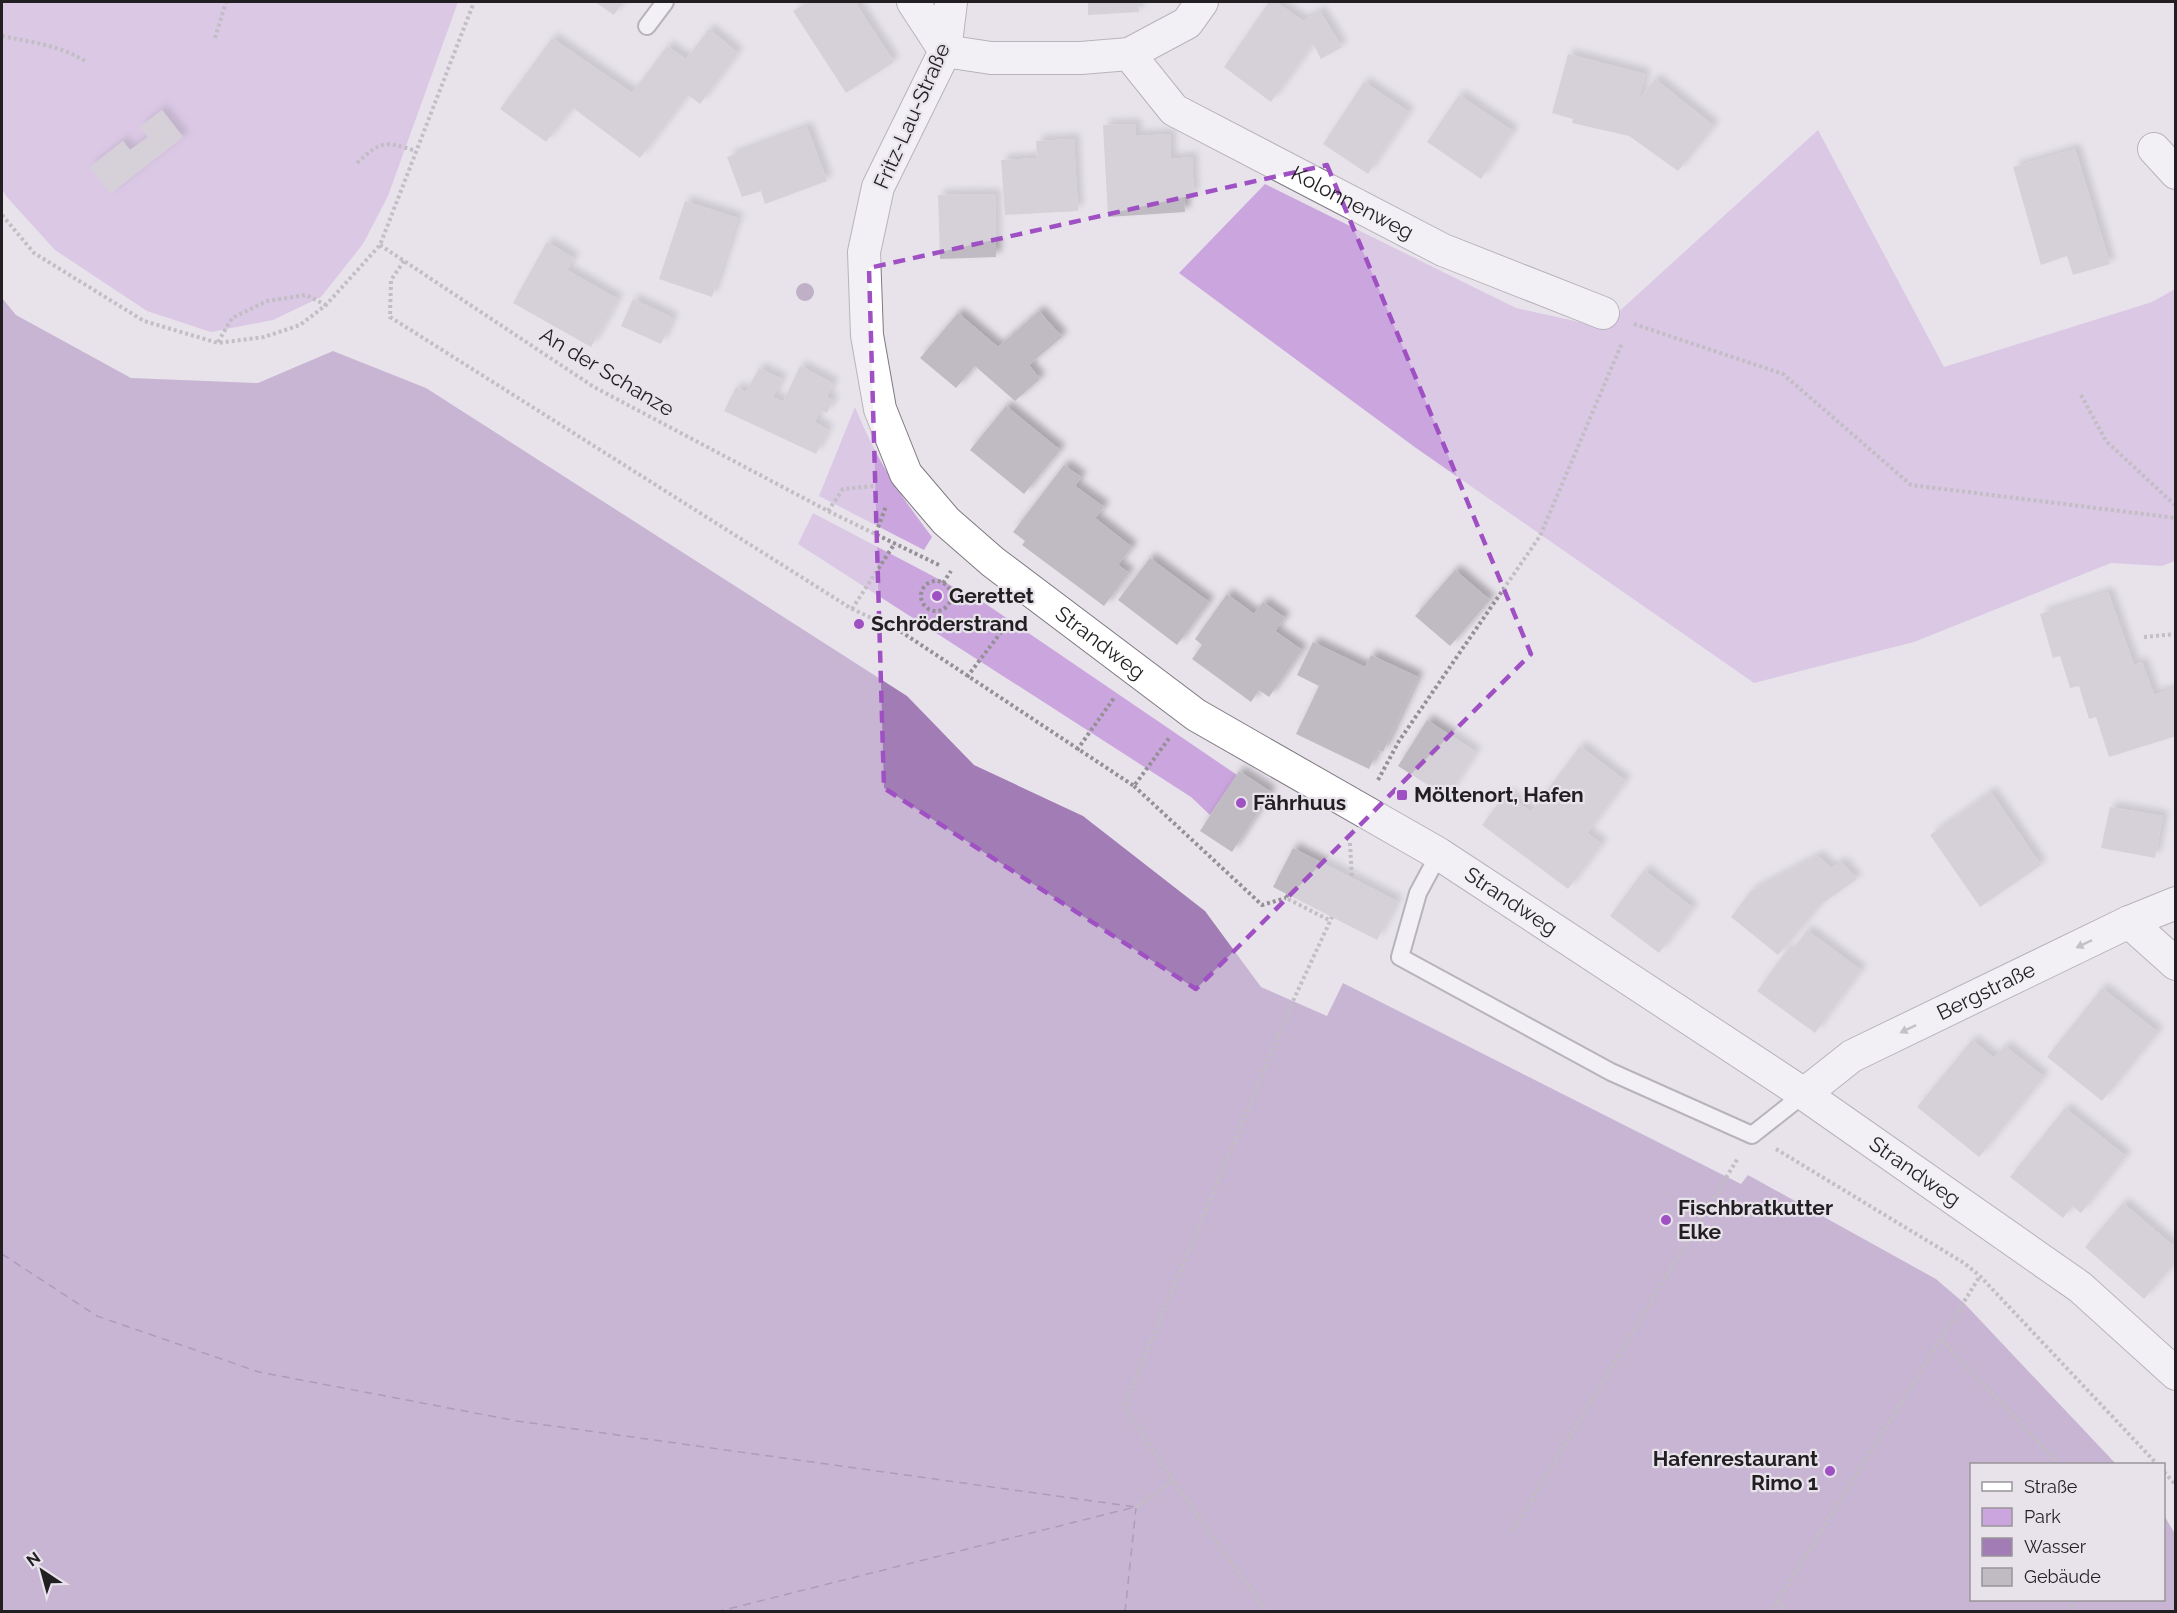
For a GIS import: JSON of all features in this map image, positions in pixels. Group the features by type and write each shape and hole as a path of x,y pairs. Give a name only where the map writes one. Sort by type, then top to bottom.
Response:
{"street":[{"path":"913,2 945,51 991,58 1081,58 1129,54 1187,23 1202,2"},
{"name":"Fritz-Lau-Straße","path":"880,409 867,335 864,252 878,187 945,51 951,2"},
{"name":"Kolonnenweg","path":"1129,54 1174,110 1443,250 1603,313"},
{"path":"2154,149 2175,173"},
{"name":"Strandweg","path":"880,409 895,479 993,562 1196,715 1356,821 1439,854 1804,1094 2080,1287 2175,1374"},
{"name":"Bergstraße","path":"1804,1094 1852,1056 2129,922 2175,903"},
{"path":"2129,922 2175,964"}],"lane":[{"path":"647,26 665,2"},
{"path":"1439,854 1418,893 1400,957 1611,1072 1752,1135 1804,1094"}],"path":[{"path":"215,38 226,2"},
{"path":"2,215 34,253 144,321 218,343 264,337 300,325 326,305 380,245 474,2"},
{"path":"2,36 49,45 73,53 84,61"},
{"path":"357,163 376,146 392,143 416,151"},
{"name":"An der Schanze","path":"380,245 594,387 828,511 843,489 895,479"},
{"path":"404,261 391,280 390,317 852,609 900,631 1134,786 1262,905 1287,896 1331,919 1293,1001 1124,1406 1173,1481 1267,1611"},
{"path":"218,343 232,318 267,301 306,295 326,305"},
{"path":"1603,313 1783,374 1911,485 2175,518"},
{"path":"1352,879 1356,821 1399,741 1540,536 1620,348"},
{"path":"2082,395 2106,441 2175,506"},
{"path":"876,533 886,507 882,492 895,479"},
{"path":"852,609 895,543"},
{"path":"943,583 951,571"},
{"path":"934,581 943,583 950,590 951,600 940,611 930,610 923,603 923,590 934,581"},
{"path":"967,676 1016,614"},
{"path":"2144,638 2175,634"},
{"path":"1077,750 1118,692"},
{"path":"1134,786 1175,729"},
{"path":"1512,1532 1752,1135 1964,1263 1980,1276 2156,1463"},
{"path":"1771,1611 1942,1341 1980,1276"},
{"path":"1942,1341 2058,1463"},
{"path":"1136,1507 1173,1481"},
{"path":"1777,1601 1786,1611"}],"highlighted area":[{"path":"1327,165 1531,654 1196,989 884,788 869,268"}],"green space":[{"path":"2,2 458,2 388,196 363,244 321,297 273,320 211,332 147,311 55,250 6,196 2,189"},
{"path":"1818,130 1944,367 2152,302 2175,289 2175,561 2162,566 2111,563 1914,642 1754,683 1416,448 1179,273 1265,184 1516,308 1602,327"},
{"path":"855,407 889,475 932,537 924,550 819,496"},
{"path":"813,513 986,604 1237,775 1210,815 1191,797 798,544"}],"water":[{"path":"2,298 16,315 131,378 258,383 333,351 426,388 907,696 974,765 1083,816 1205,911 1261,987 1327,1016 1343,983 1741,1184 1748,1175 1936,1279 1964,1303 2115,1463 1970,1463 1970,1601 2165,1601 2165,1517 2175,1534 2175,1611 2,1611"}],"building":[{"path":"595,2 623,2 614,15"},
{"path":"808,2 855,2 894,62 846,93 793,11"},
{"path":"1088,2 1138,2 1139,12 1088,15"},
{"path":"1269,2 1276,2 1303,21 1320,11 1342,47 1321,59 1313,44 1271,102 1224,67"},
{"path":"709,29 738,53 700,104 688,95 640,158 573,108 546,142 500,109 552,38 632,93 667,46 686,59"},
{"path":"1568,54 1645,74 1639,99 1655,79 1714,126 1678,171 1629,136 1572,123 1573,119 1552,113"},
{"path":"1364,82 1409,112 1368,174 1323,144"},
{"path":"1459,95 1513,131 1481,179 1427,142"},
{"path":"162,110 183,137 110,194 90,167 123,141 130,150 148,137 140,127"},
{"path":"1136,124 1136,136 1170,134 1171,159 1192,157 1194,196 1184,197 1185,212 1108,217 1103,125"},
{"path":"807,127 827,181 765,204 761,191 742,197 727,157"},
{"path":"1074,139 1078,211 1005,215 1001,160 1037,158 1036,141"},
{"path":"2075,149 2110,264 2073,275 2067,256 2041,265 2013,167"},
{"path":"995,194 996,257 940,259 938,195"},
{"path":"685,201 738,218 712,297 659,279"},
{"path":"547,242 574,258 567,270 618,299 591,347 513,303"},
{"path":"633,299 673,318 661,344 621,326"},
{"path":"1039,311 1062,337 1029,365 1040,379 1015,401 975,366 956,388 920,358 958,313 998,347"},
{"path":"800,366 833,383 827,397 833,400 827,413 820,410 815,422 828,430 816,454 724,411 736,387 746,392 759,368 782,379 773,397 783,402"},
{"path":"1006,406 1060,450 1024,494 970,450"},
{"path":"1064,465 1081,477 1075,486 1104,507 1095,518 1132,547 1118,565 1129,573 1104,606 1022,545 1025,541 1013,532"},
{"path":"1150,558 1209,602 1177,645 1118,600"},
{"path":"1455,570 1490,600 1450,646 1415,616"},
{"path":"2108,592 2134,665 2142,662 2154,695 2176,688 2176,736 2109,757 2096,717 2089,719 2079,686 2070,688 2060,656 2053,658 2040,614"},
{"path":"1227,594 1254,614 1263,602 1285,618 1275,631 1302,650 1269,697 1259,690 1251,702 1192,659 1202,645 1195,639"},
{"path":"1313,642 1365,667 1371,655 1418,677 1383,752 1378,750 1369,769 1296,734 1319,686 1297,675"},
{"path":"1427,720 1476,752 1447,797 1398,766"},
{"path":"1580,746 1626,781 1587,833 1602,844 1568,889 1482,825 1506,793 1531,812"},
{"name":"Fährhuus","path":"1239,771 1271,792 1232,852 1200,831"},
{"path":"1991,792 2041,865 1980,907 1930,835"},
{"path":"2110,807 2163,816 2155,858 2101,848"},
{"path":"1293,848 1397,901 1377,940 1273,887"},
{"path":"1818,856 1831,868 1841,862 1857,879 1820,905 1778,955 1731,917 1751,891"},
{"path":"1644,870 1693,908 1659,953 1610,916"},
{"path":"1807,930 1861,970 1815,1033 1757,991 1787,950 1791,952"},
{"path":"2102,988 2158,1032 2102,1101 2047,1057"},
{"path":"1972,1040 1994,1058 2005,1046 2044,1077 1979,1157 1917,1107"},
{"path":"2065,1108 2126,1156 2081,1213 2072,1206 2063,1218 2010,1177"},
{"path":"2123,1203 2176,1248 2176,1262 2144,1299 2085,1247"}],"ferry route":[{"path":"2,1254 97,1316 259,1372 517,1421 1136,1507"},
{"path":"716,1612 1135,1507"},
{"path":"1125,1612 1136,1508"}],"place":[{"name":"Gerettet","path":"937,596"},
{"name":"Schröderstrand","path":"859,624"},
{"name":"Möltenort, Hafen","path":"1402,795"},
{"name":"Fährhuus","path":"1241,803"},
{"name":"Fischbratkutter Elke","path":"1666,1220"},
{"name":"Hafenrestaurant Rimo 1","path":"1830,1471"}]}
